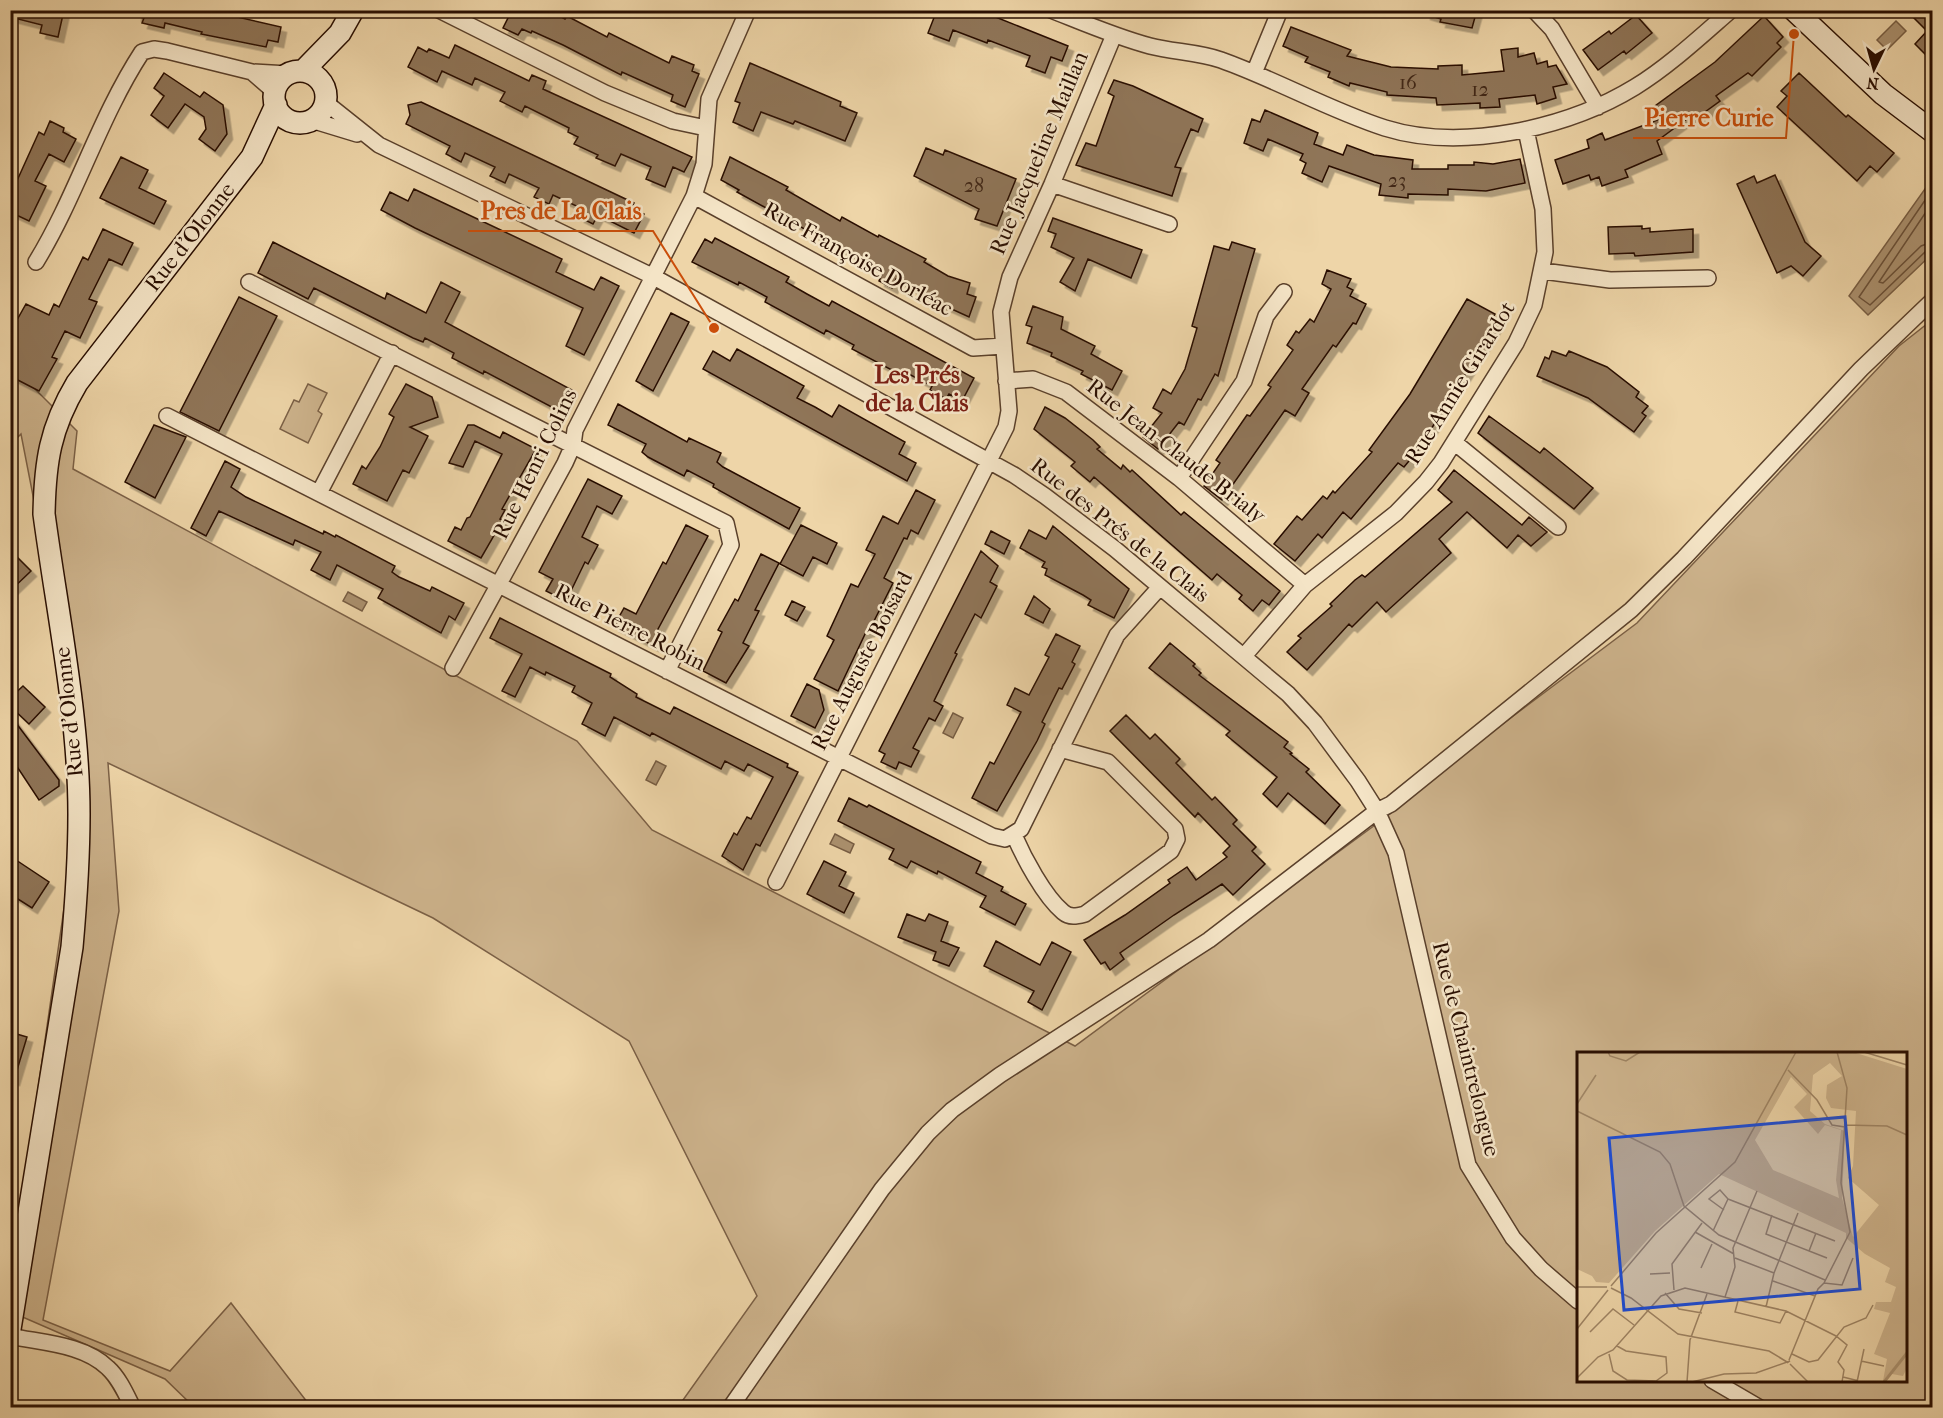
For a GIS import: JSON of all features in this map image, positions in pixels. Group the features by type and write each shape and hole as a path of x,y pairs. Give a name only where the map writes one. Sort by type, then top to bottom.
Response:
{"street":[{"name":"Rue d'Olonne","path":"252,157 320,113 340,33 353,10"},
{"path":"439,10 605,93 673,121 706,128"},
{"name":"Rue Henri Colins","path":"453,668 491,596 500,585 573,446 575,430 694,196 704,164 709,99 747,10"},
{"path":"1052,10 1114,35"},
{"path":"1254,73 1280,10"},
{"path":"1534,10 1552,29 1598,107"},
{"name":"Rue Jacqueline Maillan","path":"989,461 1006,427 1008,411 1001,312 1010,277 1052,184 1114,35 1152,46 1218,59 1388,129 1454,137 1526,130 1598,107 1636,86 1678,56 1731,10"},
{"path":"1794,10 1883,94 1932,131"},
{"name":"Rue d'Olonne","path":"10,1329 69,969 77,885 79,813 75,741 44,514 44,478 51,441 60,412 77,383 252,157 276,98 278,84 296,73 340,33"},
{"path":"36,262 52,235 123,83 142,52 154,49 167,51 252,72 316,76 324,95"},
{"path":"252,72 276,98 283,116 305,121"},
{"name":"Rue des Prés de la Clais","path":"324,95 366,136 416,165 652,276 989,461 1045,496 1160,587 1288,694 1315,723 1377,811"},
{"name":"Rue des Prés de la Clais","path":"305,121 366,136"},
{"name":"Rue Annie Girardot","path":"1244,656 1305,585 1411,499 1441,463 1527,322 1543,271 1545,235 1543,210 1526,130"},
{"path":"1052,184 1169,224"},
{"name":"Rue Françoise Dorléac","path":"694,196 973,348 1003,346"},
{"path":"1543,271 1610,280 1708,278"},
{"path":"249,282 726,523 731,545 667,670"},
{"path":"1179,478 1244,381 1266,316 1284,291"},
{"path":"730,1407 882,1189 928,1133 952,1110 1000,1076 1209,940 1377,811 1391,804 1631,610 1684,558 1862,369 1932,302"},
{"path":"319,493 392,353"},
{"name":"Rue Jean-Claude Brialy","path":"1006,381 1034,379 1065,392 1179,478 1305,585"},
{"name":"Rue Pierre Robin","path":"167,416 992,836 1005,839 1014,835"},
{"path":"1454,442 1558,526"},
{"name":"Rue Auguste Boisard","path":"776,882 989,461"},
{"path":"1060,749 1108,762 1175,829 1177,839 1172,851 1085,914 1074,917 1063,912 1027,864 1014,835 1021,829 1060,749 1117,635 1160,587"},
{"name":"Rue de Chaintrelongue","path":"1377,811 1396,853 1468,1165 1513,1238 1541,1269 1577,1300"},
{"path":"10,1336 55,1345 93,1357 108,1367 134,1407"},
{"path":"1716,1382 1760,1407"}],"shaded area":[{"path":"1932,320 1932,1407 678,1407 757,1296 629,1041 433,918 108,763 119,911 43,1320 170,1371 231,1303 311,1407 194,1407 165,1379 11,1312 11,1276 85,763 21,434 11,444 10,364 77,431 73,469 577,741 652,830 1075,1046 1390,814 1480,741 1637,623 1899,346"},
{"path":"308,384 327,393 318,411 322,414 308,443 280,429 294,400 299,402"}],"water":[{"path":"1896,21 1906,31 1887,50 1877,40"},
{"path":"1932,179 1932,254 1868,315 1849,296"},
{"path":"348,592 367,602 362,611 343,601"},
{"path":"953,713 963,718 953,738 943,733"},
{"path":"656,761 666,766 656,785 646,780"},
{"path":"835,834 854,844 850,853 830,844"}],"building":[{"path":"10,10 64,10 58,37 40,33 42,25 10,17"},
{"path":"137,10 224,10 224,14 281,27 278,42 268,40 266,47 201,34 202,32 165,23 164,28 142,23 144,18 136,16"},
{"path":"512,10 548,10 565,19 567,16 607,37 609,33 669,63 672,56 694,65 692,71 699,74 685,107 671,101 673,95 622,72 621,75 532,31 531,33 522,29 518,35 503,28"},
{"path":"937,10 971,10 986,17 988,14 1068,46 1062,61 1051,57 1045,73 1026,66 1030,56 988,40 987,43 953,30 949,41 928,33"},
{"path":"1426,10 1477,10 1472,28 1440,22 1441,19 1425,14"},
{"path":"1906,10 1932,10 1932,61 1915,44 1927,31"},
{"path":"1636,15 1652,33 1626,54 1624,51 1598,70 1583,50 1609,31 1611,34"},
{"path":"1764,16 1783,37 1777,43 1781,47 1752,76 1748,73 1716,96 1720,101 1698,117 1695,113 1657,141 1662,154 1625,170 1628,177 1602,186 1599,177 1591,180 1589,175 1563,184 1555,160 1589,148 1587,140 1602,133 1605,140 1663,118 1655,106 1715,62"},
{"path":"1291,27 1351,50 1347,56 1391,67 1438,69 1438,66 1462,65 1462,75 1504,71 1501,50 1518,48 1518,57 1534,53 1537,64 1547,61 1548,67 1556,65 1567,84 1553,87 1556,98 1537,104 1535,95 1499,99 1500,107 1480,108 1480,103 1437,105 1436,98 1387,95 1387,92 1350,83 1349,86 1328,77 1330,72 1305,62 1308,57 1283,46"},
{"path":"455,45 529,81 532,75 546,81 543,89 692,157 684,172 673,167 665,187 646,179 651,167 621,154 615,166 596,158 598,155 574,144 578,137 568,132 569,128 525,106 522,112 500,101 505,92 475,78 472,85 442,71 437,82 408,67 418,47 449,58"},
{"path":"750,63 841,102 840,106 857,113 845,141 795,121 793,124 761,112 753,131 733,122 740,103 735,101"},
{"path":"164,73 200,97 204,92 223,105 227,134 215,151 199,139 206,129 204,117 185,104 168,128 151,115 164,96 154,88"},
{"path":"1799,73 1846,117 1848,115 1894,153 1877,172 1870,166 1857,181 1777,107 1787,96 1781,91"},
{"path":"1114,80 1133,86 1203,119 1198,132 1191,129 1175,167 1181,168 1172,196 1076,165 1086,143 1096,146 1114,96 1108,93"},
{"path":"421,102 634,203 632,208 644,214 634,233 598,215 593,224 579,217 583,209 553,195 549,204 534,197 539,188 509,174 505,183 490,176 495,167 465,153 461,162 446,154 450,146 406,124 410,115 408,105"},
{"path":"1265,110 1318,133 1314,144 1343,155 1347,145 1374,155 1413,160 1412,169 1448,169 1448,165 1474,165 1474,162 1493,164 1520,159 1525,183 1486,191 1448,189 1448,195 1408,194 1408,198 1379,195 1381,184 1329,166 1322,182 1302,173 1306,163 1300,160 1303,154 1268,139 1263,151 1244,143 1252,119 1260,122"},
{"path":"50,121 64,128 63,132 76,139 64,162 49,154 35,181 46,186 29,221 10,212 10,183 15,185 39,132 44,135"},
{"path":"926,148 943,155 945,150 1016,179 997,226 975,219 979,209 914,176"},
{"path":"121,157 148,170 139,188 166,201 154,224 100,198"},
{"path":"730,157 788,187 786,190 840,221 842,217 926,259 924,262 948,276 970,283 967,294 976,297 969,317 932,300 896,279 892,288 879,281 882,274 874,267 737,192 739,190 721,180"},
{"path":"1775,175 1805,242 1821,256 1803,276 1791,266 1777,273 1737,184 1754,176 1757,183"},
{"path":"414,189 562,259 556,272 594,290 601,277 619,286 584,355 566,346 583,308 381,210 390,192 408,201"},
{"path":"1053,218 1142,250 1131,278 1088,259 1075,291 1060,282 1074,258 1051,247 1056,234 1048,231"},
{"path":"1642,226 1642,229 1650,228 1650,232 1693,229 1693,252 1635,256 1634,253 1609,254 1608,227"},
{"path":"103,229 133,243 122,265 109,259 89,299 97,302 80,338 65,331 52,357 57,359 39,391 10,376 10,315 18,318 26,304 49,315 54,304 59,307 83,257 88,260"},
{"path":"715,238 789,277 786,282 829,306 832,301 974,378 962,401 949,394 946,399 930,390 932,386 905,372 903,376 852,349 854,345 826,330 824,334 765,302 767,297 692,262 705,239 712,243"},
{"path":"273,242 385,299 387,293 426,313 441,282 460,292 445,322 572,390 561,412 484,371 483,374 452,358 454,353 425,338 423,342 413,338 314,288 308,299 258,273"},
{"path":"1232,242 1255,249 1218,376 1215,374 1184,425 1179,422 1158,449 1143,437 1162,413 1153,408 1163,389 1171,394 1185,369 1197,328 1192,326 1214,246 1229,250"},
{"path":"1327,270 1351,279 1347,287 1353,290 1350,296 1366,304 1356,324 1353,323 1336,347 1333,345 1302,389 1309,393 1295,416 1285,410 1222,500 1204,486 1220,463 1216,460 1247,415 1250,416 1271,387 1268,385 1293,350 1287,345 1296,331 1299,333 1310,319 1314,322 1331,289 1322,284"},
{"path":"239,297 277,316 219,431 180,412"},
{"path":"1467,299 1495,314 1493,318 1499,321 1418,450 1404,467 1398,463 1351,519 1343,512 1322,538 1318,534 1295,561 1274,544 1297,516 1302,520 1323,496 1327,499 1333,491 1335,493 1372,452 1369,450 1410,394"},
{"path":"1033,306 1063,317 1061,329 1095,346 1091,354 1122,371 1112,390 1081,374 1083,371 1051,356 1052,353 1027,343 1032,327 1026,325"},
{"path":"671,313 689,322 653,391 636,381"},
{"path":"737,349 804,386 797,398 832,417 839,405 905,442 899,454 916,463 907,481 703,369 713,351 730,361"},
{"path":"1552,351 1566,356 1569,351 1607,367 1639,392 1636,397 1648,406 1642,413 1646,416 1634,432 1588,398 1537,376 1545,357 1549,359"},
{"path":"406,384 432,397 438,417 410,427 428,436 409,473 403,470 387,501 353,484 362,466 366,469 380,447 394,417 389,414"},
{"path":"618,404 687,442 689,438 721,453 717,462 723,467 800,508 789,529 687,470 684,476 648,457 642,452 646,444 608,425"},
{"path":"1045,407 1065,418 1093,440 1100,447 1097,449 1121,469 1123,465 1130,472 1132,470 1181,515 1184,512 1280,591 1269,605 1262,600 1253,611 1239,599 1242,595 1217,574 1212,580 1094,477 1090,482 1071,466 1075,462 1034,429"},
{"path":"1489,416 1540,453 1544,448 1593,488 1574,509 1478,433"},
{"path":"154,425 186,437 155,498 125,482"},
{"path":"468,425 474,425 500,438 503,432 536,449 502,509 505,510 500,519 503,520 481,558 448,541 455,527 461,530 467,518 470,517 502,454 475,441 463,467 449,463"},
{"path":"225,461 240,469 231,487 246,497 323,534 324,531 335,537 336,535 395,566 392,572 399,577 430,591 432,587 464,603 455,620 449,616 441,633 378,598 383,589 337,565 330,580 311,570 321,552 295,540 293,545 219,511 206,536 191,528"},
{"path":"1454,470 1522,525 1529,517 1547,532 1531,546 1518,535 1507,548 1467,512 1439,539 1451,553 1386,612 1377,602 1352,627 1349,624 1307,670 1287,652 1301,638 1298,636 1332,606 1330,604 1355,580 1362,575 1365,577 1452,502 1438,490"},
{"path":"588,479 622,496 612,514 597,506 582,537 598,545 588,564 585,562 566,601 546,591 553,579 539,572"},
{"path":"916,490 935,500 918,534 911,530 907,539 904,538 884,578 893,583 869,631 867,630 838,691 814,679 834,640 827,636 851,584 858,587 875,554 866,550 883,516 898,524"},
{"path":"686,525 708,536 657,631 661,632 654,646 614,626 624,608 636,614 663,562 666,564"},
{"path":"801,525 837,543 827,564 813,557 803,576 780,564"},
{"path":"1053,526 1129,589 1114,618 1088,605 1091,600 1083,595 1045,575 1047,569 1042,567 1045,562 1020,548 1029,530 1046,539"},
{"path":"991,531 1010,541 1004,554 985,544"},
{"path":"10,550 31,571 10,591"},
{"path":"981,551 998,566 990,582 997,586 981,618 975,614 955,653 957,654 934,701 943,706 935,721 929,718 913,748 919,751 911,767 899,762 896,769 881,762 885,754 879,751"},
{"path":"761,554 779,563 755,610 759,611 743,643 749,646 726,683 703,671 722,632 718,630 735,599 738,601"},
{"path":"1034,596 1050,609 1043,623 1025,614"},
{"path":"792,601 805,607 797,621 785,615"},
{"path":"500,618 611,674 610,677 637,694 636,697 670,714 674,707 788,764 787,767 798,772 760,846 756,844 743,870 722,856 734,833 737,835 747,817 751,819 773,777 748,764 744,771 725,761 721,769 652,733 650,736 614,717 605,736 582,724 592,703 572,692 575,686 546,672 545,675 530,667 515,697 502,691 522,654 490,638"},
{"path":"1056,634 1080,646 1072,662 1075,664 1062,689 1059,688 1042,722 1045,724 1037,741 997,811 972,798 990,762 994,764 1021,712 1007,705 1015,688 1029,695 1049,657 1045,655"},
{"path":"1170,643 1195,664 1193,666 1201,673 1199,675 1288,742 1284,747 1309,769 1306,772 1340,805 1325,824 1288,793 1277,807 1263,794 1277,777 1226,735 1230,731 1149,668"},
{"path":"807,684 819,690 824,710 815,728 791,716"},
{"path":"23,686 45,707 29,724 10,706 10,698"},
{"path":"10,715 59,780 59,786 39,800 10,756"},
{"path":"1126,715 1150,739 1155,734 1180,759 1176,763 1212,800 1215,797 1237,820 1233,824 1256,847 1252,851 1265,864 1233,895 1222,884 1174,915 1120,953 1124,959 1110,970 1105,962 1101,964 1084,940 1125,915 1170,883 1168,880 1187,867 1196,880 1227,857 1223,853 1230,846 1198,813 1195,817 1110,731"},
{"path":"849,798 867,807 869,805 981,862 976,873 1003,887 1001,891 1026,904 1015,925 980,907 986,896 938,871 937,874 911,861 907,868 889,859 894,849 838,821"},
{"path":"10,856 49,882 32,908 10,894"},
{"path":"824,861 846,872 839,886 854,893 844,913 807,894"},
{"path":"907,914 925,921 929,914 948,922 941,941 959,948 949,966 933,960 936,952 898,937"},
{"path":"996,941 1040,965 1052,942 1071,952 1042,1010 1028,1002 1034,991 984,966"},
{"path":"10,1032 27,1037 14,1080 10,1079"}],"place":[{"name":"Pierre Curie","path":"1794,34"},
{"name":"Pres de La Clais","path":"714,328"}],"district":[{"name":"Les Prés de la Clais","path":"917,389"}]}
